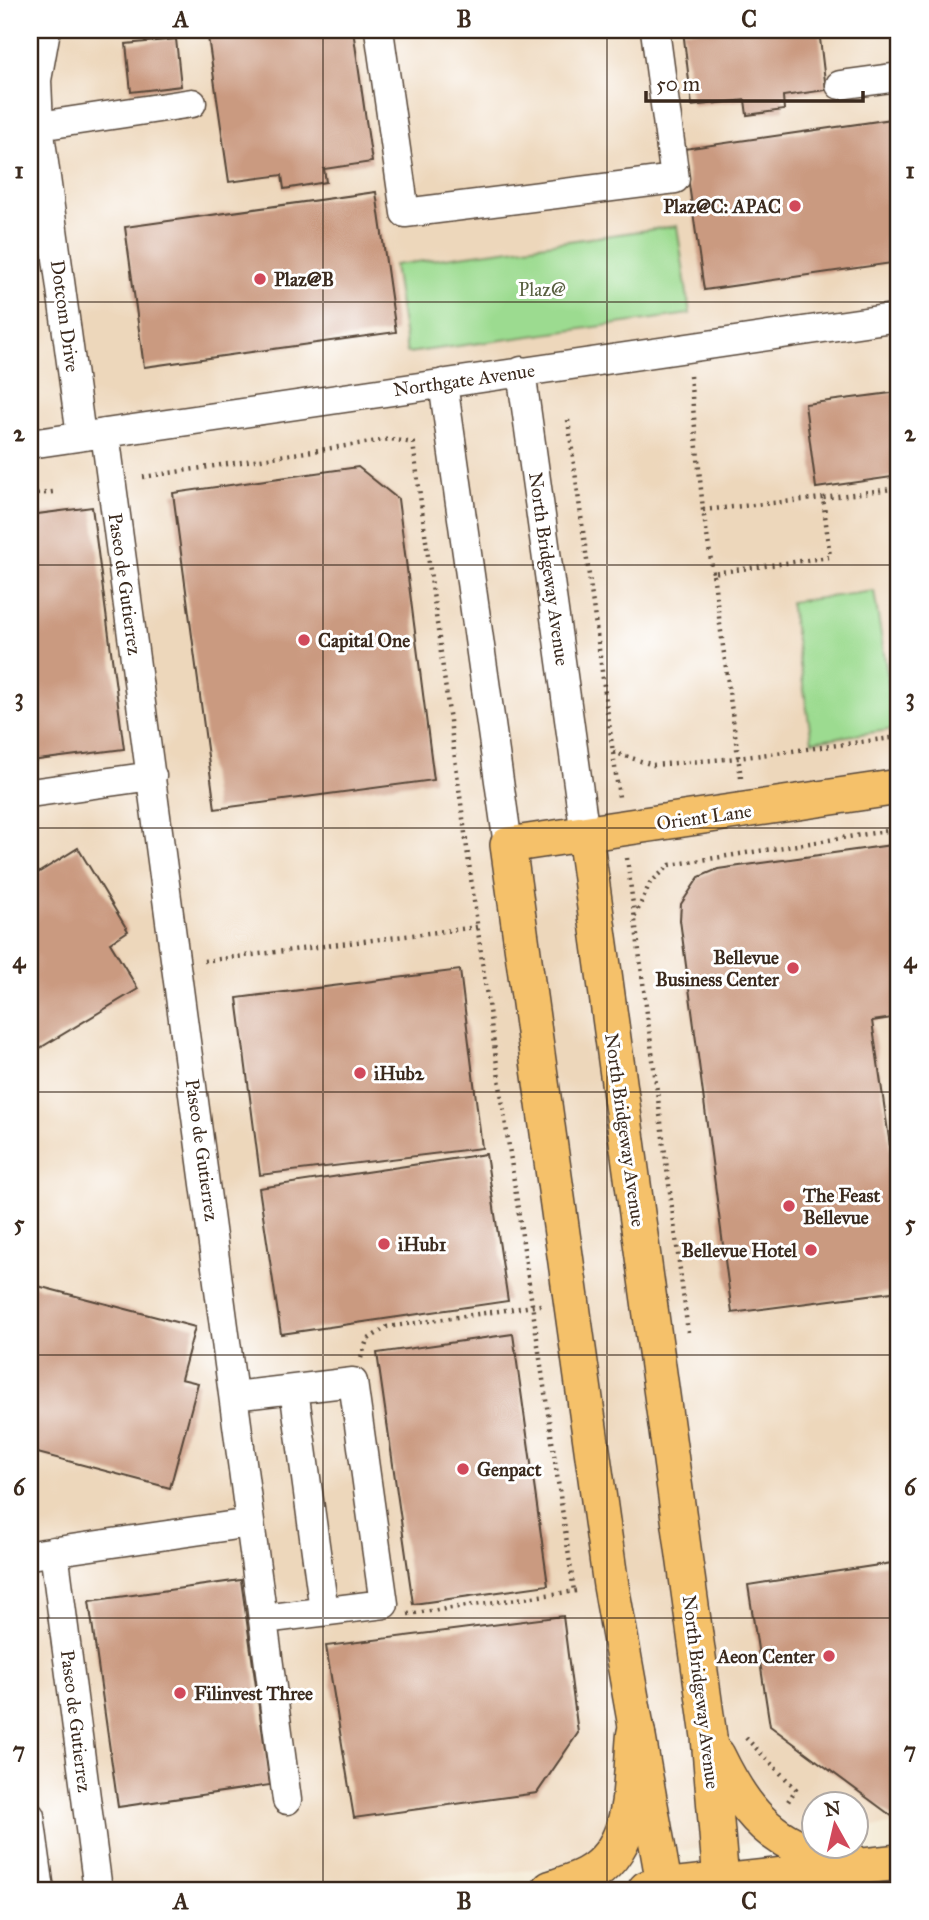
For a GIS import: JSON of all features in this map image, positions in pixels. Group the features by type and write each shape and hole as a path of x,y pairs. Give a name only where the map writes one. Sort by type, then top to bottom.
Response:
{"highway":[{"path":"551,1890 588,1875 615,1853 628,1825 636,1734"},
{"path":"659,1890 722,1886"}],"main road":[{"name":"Orient Lane","path":"508,845 899,787"},
{"name":"North Bridgeway Avenue","path":"585,835 724,1733 722,1886"},
{"path":"508,845 611,1586 659,1890"},
{"path":"724,1733 735,1792 769,1829 799,1847 886,1864"},
{"path":"722,1886 886,1864"}],"street":[{"name":"Dotcom Drive","path":"46,30 37,80 39,126 93,435"},
{"path":"379,30 405,213 676,179 655,30"},
{"path":"840,85 899,77"},
{"path":"39,126 192,103"},
{"name":"Northgate Avenue","path":"30,444 899,317"},
{"name":"North Bridgeway Avenue","path":"521,371 585,835"},
{"path":"443,383 508,845"},
{"name":"Paseo de Gutierrez","path":"93,435 152,776 287,1800"},
{"path":"30,793 152,776"},
{"path":"234,1396 353,1382 384,1604 264,1619"},
{"path":"294,1389 324,1611"},
{"name":"Paseo de Gutierrez","path":"98,1890 42,1553 250,1523"},
{"path":"30,1816 40,1890"}],"path":[{"path":"688,347 702,510 745,811"},
{"path":"568,420 689,1336"},
{"path":"143,477 391,439 414,443 477,928 530,1306 574,1591"},
{"path":"702,510 899,488"},
{"path":"30,495 53,492"},
{"path":"713,573 830,557 822,498"},
{"path":"613,752 653,765 738,758 899,737"},
{"path":"635,916 650,883 670,865 899,829"},
{"path":"177,964 477,928"},
{"path":"353,1382 367,1340 387,1327 573,1300"},
{"path":"398,1615 611,1586"},
{"path":"724,1733 762,1757 796,1789"}],"shaded area":[{"path":"30,30 899,30 899,1824 870,1827 870,1790 800,1790 800,1836 505,1873 211,1886 30,1884"}],"green space":[{"name":"Plaz@","path":"677,226 690,314 407,353 394,265"},
{"path":"874,591 896,729 812,741 790,602"}],"building":[{"path":"207,30 353,30 372,162 324,169 326,182 284,189 282,175 229,182"},
{"path":"683,30 819,30 826,90 783,96 784,110 747,115 745,100 692,106"},
{"path":"176,39 181,86 131,92 126,44"},
{"name":"Plaz@C: APAC","path":"899,118 899,262 704,290 684,149"},
{"name":"Plaz@B","path":"376,192 396,332 144,367 125,227"},
{"path":"899,392 899,476 816,488 805,404"},
{"name":"Capital One","path":"358,467 398,499 434,780 215,809 173,493"},
{"path":"92,507 124,749 30,761 30,515"},
{"name":"Bellevue Business Center","path":"899,844 899,1017 872,1021 899,1208 899,1291 732,1313 680,920 681,904 699,877 718,869"},
{"path":"78,848 128,931 110,943 138,989 30,1054 30,878"},
{"name":"iHub2","path":"460,970 482,1148 260,1175 237,998"},
{"name":"iHub1","path":"486,1154 508,1301 281,1334 259,1188"},
{"path":"30,1284 195,1327 181,1379 198,1383 170,1488 30,1451"},
{"name":"Genpact","path":"513,1334 548,1585 413,1604 377,1353"},
{"name":"Aeon Center","path":"899,1562 899,1816 893,1817 870,1800 870,1790 857,1790 770,1726 748,1585"},
{"name":"Filinvest Three","path":"241,1580 270,1785 118,1807 89,1601"},
{"path":"563,1616 578,1733 537,1793 354,1818 326,1646"}],"place":[{"name":"Plaz@C: APAC","path":"795,206"},
{"name":"Plaz@B","path":"260,279"},
{"name":"Capital One","path":"304,640"},
{"name":"Bellevue Business Center","path":"793,968"},
{"name":"iHub2","path":"360,1073"},
{"name":"The Feast Bellevue","path":"789,1206"},
{"name":"iHub1","path":"384,1244"},
{"name":"Bellevue Hotel","path":"811,1250"},
{"name":"Genpact","path":"463,1469"},
{"name":"Aeon Center","path":"829,1656"},
{"name":"Filinvest Three","path":"180,1693"}]}
